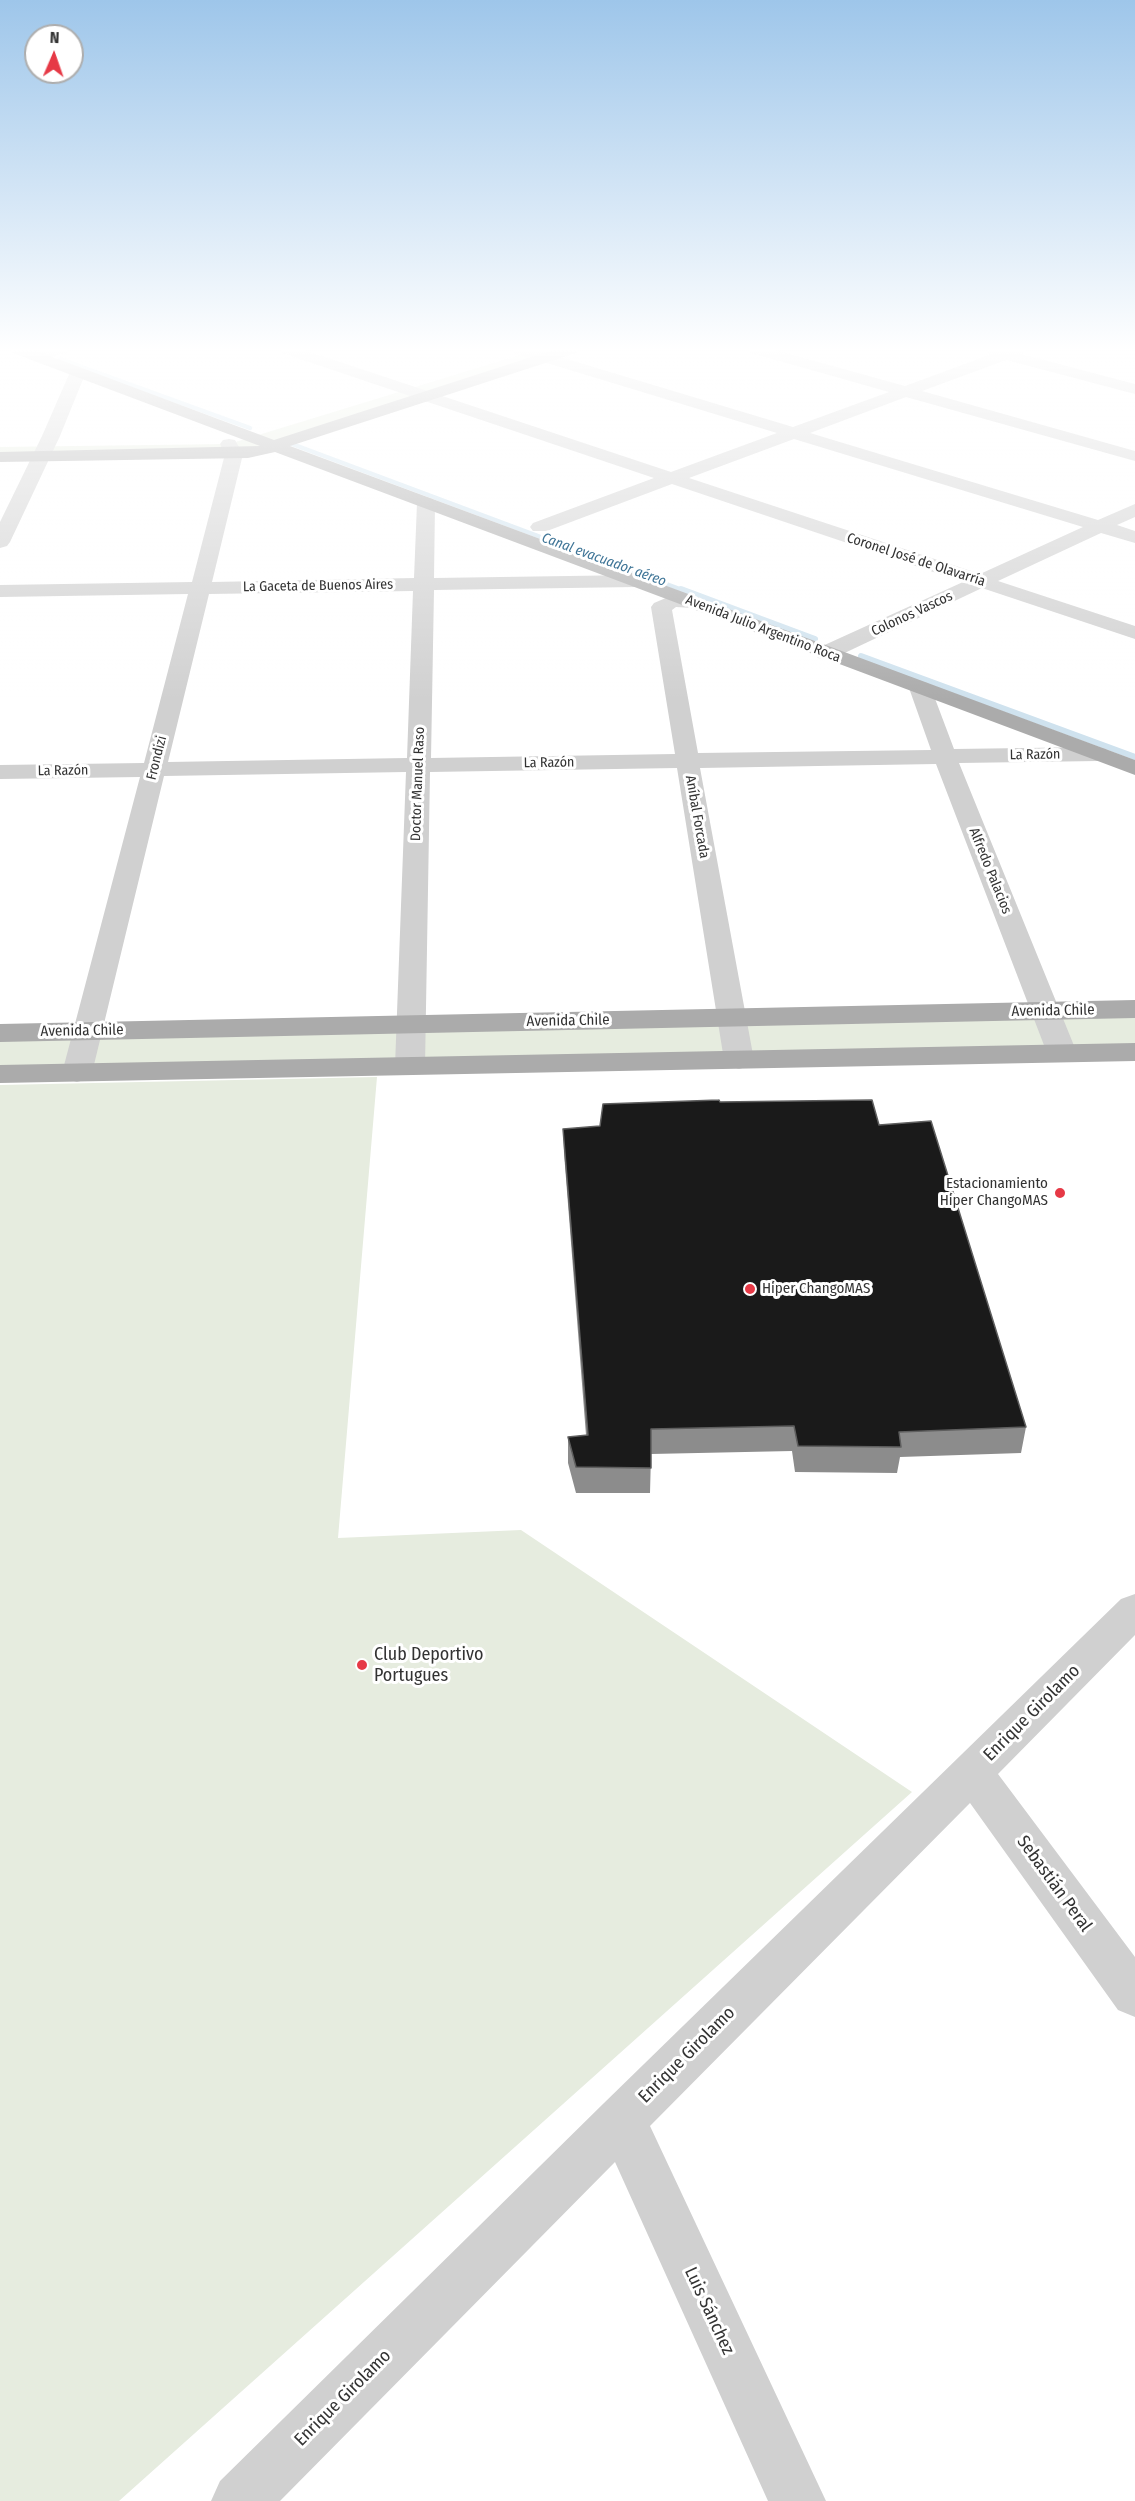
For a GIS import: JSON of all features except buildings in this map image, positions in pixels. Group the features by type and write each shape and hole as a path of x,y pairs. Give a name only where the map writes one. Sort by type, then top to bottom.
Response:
{"main road":[{"name":"Avenida Julio Argentino Roca","path":"344,467 426,502 693,602 828,643 920,688 1135,768"},
{"name":"Avenida Julio Argentino Roca","path":"376,467 796,621"},
{"name":"Avenida Julio Argentino Roca","path":"852,642 1135,746"},
{"name":"Avenida Chile","path":"0,1033 1135,1009"},
{"path":"0,1074 1135,1052"}],"street":[{"path":"0,542 36,467"},
{"name":"Frondizi","path":"77,1073 200,588 227,467"},
{"name":"Coronel José de Olavarría","path":"637,467 1135,633"},
{"path":"540,527 702,467"},
{"path":"904,467 1135,537"},
{"name":"Doctor Manuel Raso","path":"410,1066 426,502"},
{"name":"Colonos Vascos","path":"828,643 852,642 1135,510"},
{"name":"La Gaceta de Buenos Aires","path":"0,591 636,581"},
{"name":"Aníbal Forcada","path":"693,602 672,601 662,607 739,1060"},
{"name":"Alfredo Palacios","path":"920,688 1062,1053"},
{"name":"La Razón","path":"0,772 1098,754"},
{"name":"Enrique Girolamo","path":"240,2501 1135,1610"},
{"name":"Sebastián Peral","path":"972,1772 1135,1995"},
{"name":"Luis Sánchez","path":"622,2120 797,2501"}],"shaded area":[{"path":"1135,1009 1135,1052 0,1074 0,1033"},
{"name":"Club Deportivo Portugues","path":"377,1077 338,1538 521,1530 912,1792 119,2501 0,2501 0,1085"}],"waterway":[{"name":"Canal evacuador aéreo","path":"353,467 685,591"},
{"name":"Canal evacuador aéreo","path":"681,589 815,639"},
{"name":"Canal evacuador aéreo","path":"861,656 1135,757"}],"place":[{"name":"Estacionamiento Hiper ChangoMAS","path":"1060,1193"},
{"name":"Hiper ChangoMAS","path":"750,1289"},
{"name":"Club Deportivo Portugues","path":"362,1665"}]}
